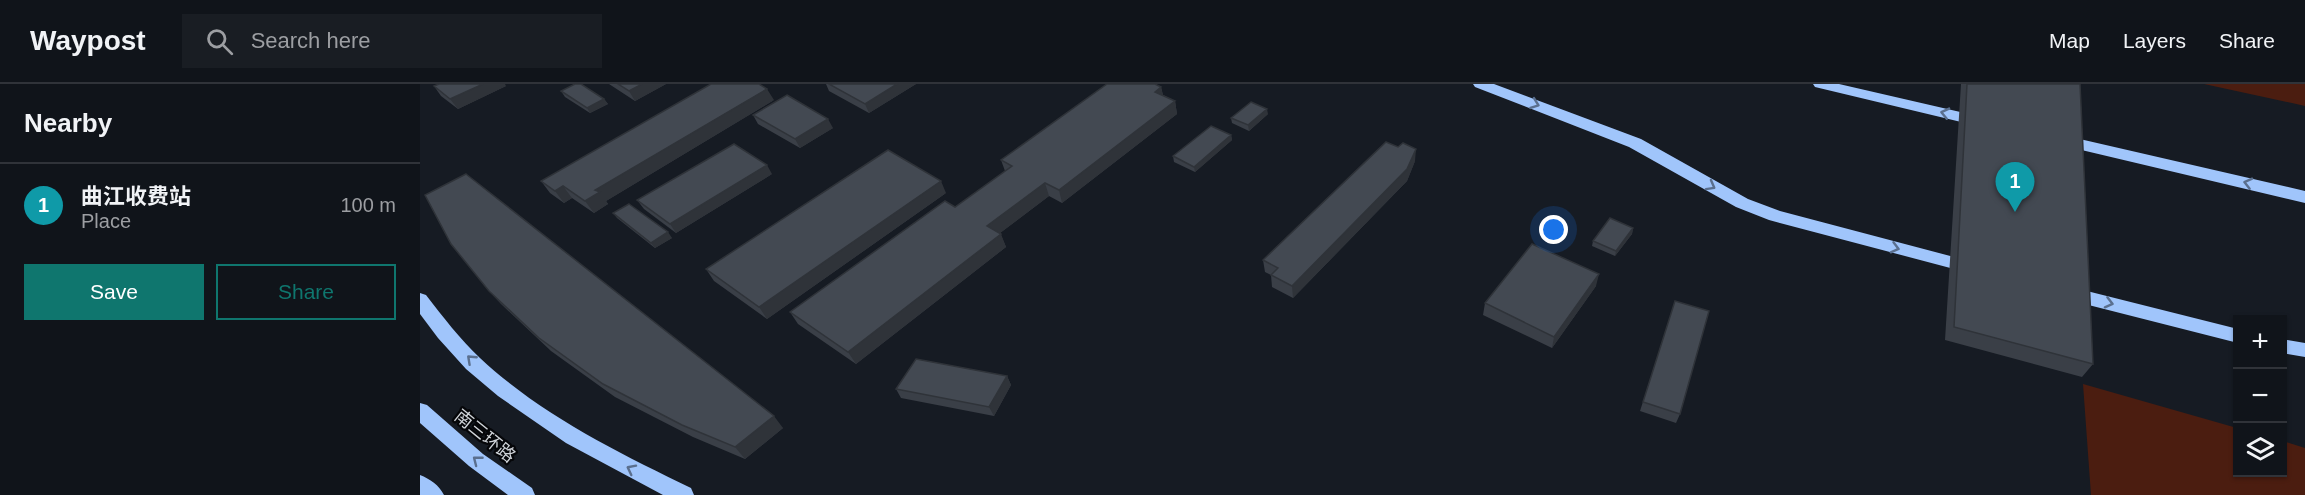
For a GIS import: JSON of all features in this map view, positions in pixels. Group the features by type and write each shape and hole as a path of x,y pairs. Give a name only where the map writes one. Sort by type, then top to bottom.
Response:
{"highway":[{"path":"1480,84 1635,143 1742,203 1764,212 1991,273"},
{"path":"1820,84 2002,127"},
{"path":"2046,137 2305,197"},
{"path":"2047,287 2233,335"},
{"path":"420,300 457,346 505,391 560,431 683,495"},
{"path":"2287,347 2305,350"},
{"name":"南三环路","path":"420,411 476,460 524,495"},
{"path":"420,484 433,495"}],"shaded area":[{"path":"2204,84 2305,84 2305,106 2292,103"},
{"path":"2083,384 2233,427 2233,477 2287,477 2287,442 2305,448 2305,495 2091,495"}],"building":[{"path":"483,84 450,99 434,86"},
{"path":"575,84 581,84 604,99 587,108 561,91"},
{"path":"618,84 642,84 629,91"},
{"path":"711,84 759,84 767,89 595,190 600,192 585,201 563,186 555,191 541,181"},
{"path":"829,84 897,84 865,104"},
{"path":"1107,84 1155,84 1161,87 1155,92 1175,101 1059,190 1045,183 987,226 1001,234 848,352 790,312 945,201 955,207 1012,166 1001,160"},
{"path":"1967,84 2080,84 2093,364 1954,327"},
{"path":"787,95 828,119 795,139 753,115"},
{"path":"1251,102 1267,109 1248,125 1231,118"},
{"path":"1211,126 1231,135 1194,167 1173,156"},
{"path":"1386,142 1398,147 1403,143 1416,149 1407,169 1292,286 1271,275 1278,268 1263,260"},
{"path":"734,144 767,165 670,224 637,200"},
{"path":"888,150 941,181 759,307 706,269"},
{"path":"466,174 774,416 735,447 682,425 603,384 539,338 489,291 451,244 425,195"},
{"path":"629,204 668,232 651,243 613,213"},
{"path":"1610,218 1633,228 1616,251 1593,241"},
{"path":"1532,244 1599,274 1554,337 1485,303"},
{"path":"1675,301 1709,311 1680,414 1643,402"},
{"path":"916,359 1007,376 989,407 896,389"}],"place":[{"name":"曲江收费站","path":"2015,212"}]}
